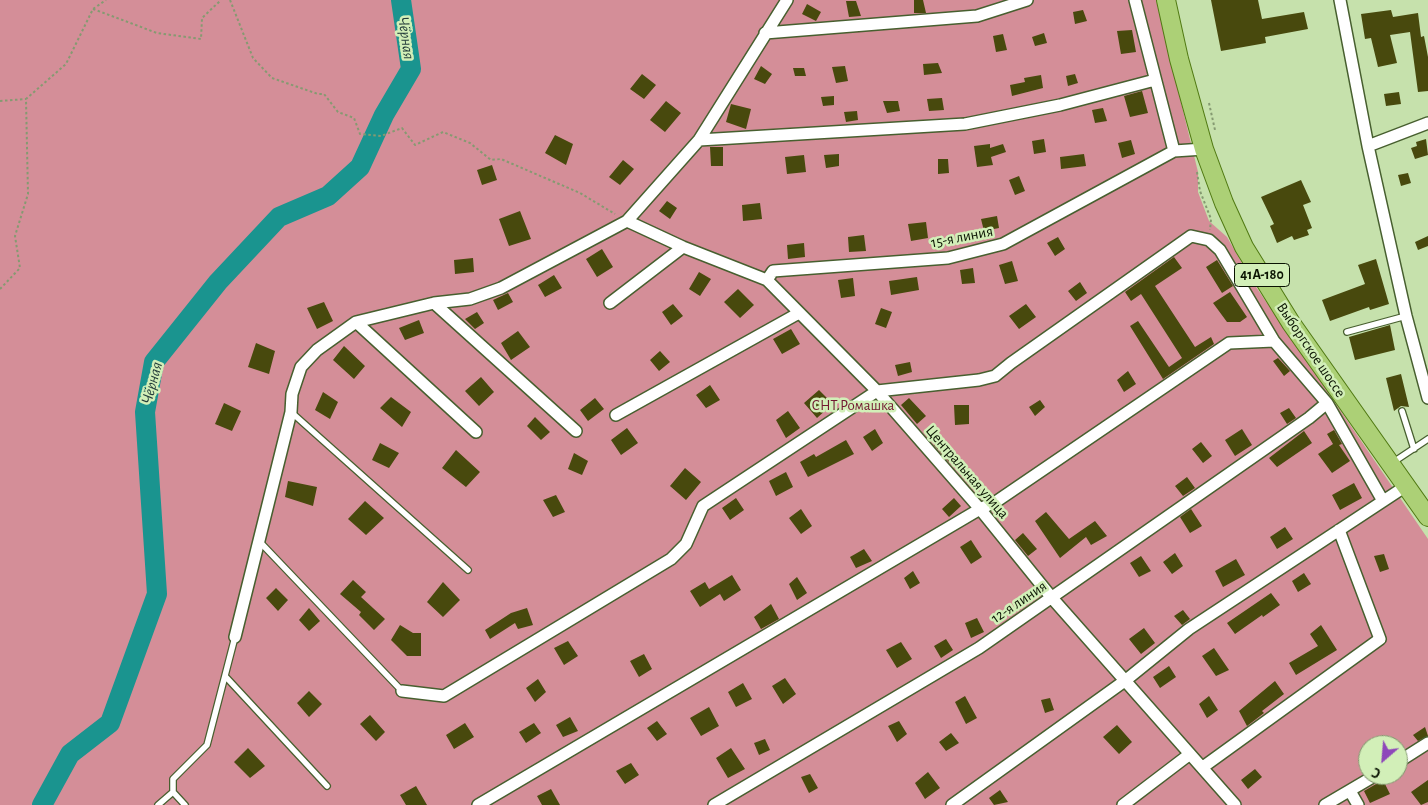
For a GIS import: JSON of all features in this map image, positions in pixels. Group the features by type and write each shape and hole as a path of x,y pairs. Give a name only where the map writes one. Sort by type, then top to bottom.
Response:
{"main road":[{"name":"Выборгское шоссе","path":"1166,0 1200,157 1244,247 1291,323 1428,517"}],"street":[{"path":"235,637 291,412 292,394 301,367 317,350 356,322 434,303 470,300 501,288 627,221 699,140 787,0"},
{"path":"765,33 977,16 1027,0"},
{"path":"1135,0 1174,151"},
{"path":"1340,0 1368,146 1406,316 1426,377 1428,398"},
{"path":"699,140 965,124 1060,105 1155,80"},
{"path":"1368,146 1428,123"},
{"name":"15-я линия","path":"767,280 773,271 948,258 1003,244 1174,151 1200,157"},
{"name":"Центральная улица","path":"627,221 683,248 767,280 877,391 980,508 1052,598 1235,805"},
{"path":"402,691 444,696 671,559 686,544 703,506 877,391 979,380 995,376 1011,362 1191,236 1208,240 1220,250 1274,341 1327,403 1383,501"},
{"path":"610,303 683,248"},
{"path":"434,303 576,431"},
{"path":"616,416 799,313"},
{"path":"356,322 476,432"},
{"path":"478,805 980,508 997,501 1229,343 1274,341"},
{"name":"12-я линия","path":"714,805 979,648 1309,418 1327,403"},
{"path":"952,805 1126,680 1189,629 1406,486"},
{"path":"1203,767 1380,639 1339,530"},
{"path":"1408,756 1428,743"},
{"path":"1123,805 1190,754"},
{"path":"1324,805 1360,785"},
{"path":"1350,791 1358,805"}],"lane":[{"path":"1348,332 1406,316"},
{"path":"1402,411 1414,449"},
{"path":"291,412 468,570"},
{"path":"1391,464 1428,440"},
{"path":"259,541 402,691"},
{"path":"185,805 173,792 173,779 207,745 235,637"},
{"path":"225,676 327,786"},
{"path":"158,805 173,792"}],"path":[{"path":"0,100 26,99 66,64 93,9 106,0"},
{"path":"93,9 157,33 201,39 202,18 222,0"},
{"path":"230,0 253,58 272,78 318,94 324,94 338,112 354,118 360,134 381,136 402,128 415,145 443,132 470,143 491,160 501,159 580,193 627,221"},
{"path":"0,289 20,268 15,236 28,194 26,99"},
{"path":"1200,157 1200,191 1211,219 1208,240"}],"green space":[{"name":"СНТ Ромашка","path":"0,0 1156,0 1198,172 1198,192 1209,221 1227,237 1254,284 1428,539 1428,805 0,805"}],"building":[{"path":"914,0 923,0 926,13 914,13"},
{"path":"1211,0 1258,0 1262,19 1304,12 1308,29 1265,37 1266,43 1221,51"},
{"path":"846,1 856,1 861,16 849,17"},
{"path":"807,4 821,12 816,21 802,14"},
{"path":"1083,10 1087,21 1075,24 1073,12"},
{"path":"1391,10 1393,17 1418,13 1421,37 1424,36 1428,57 1428,91 1418,92 1410,32 1390,35 1397,63 1378,67 1371,38 1365,39 1361,14"},
{"path":"1132,30 1136,52 1121,54 1117,31"},
{"path":"1044,33 1047,43 1035,46 1032,37"},
{"path":"1003,34 1007,50 996,52 993,36"},
{"path":"938,63 942,73 924,75 923,64"},
{"path":"761,66 772,74 765,84 754,79"},
{"path":"845,66 848,81 836,83 832,67"},
{"path":"793,68 804,68 806,76 795,76"},
{"path":"642,74 656,85 644,99 630,89"},
{"path":"1075,74 1078,83 1068,86 1066,76"},
{"path":"1041,75 1043,88 1012,96 1010,85 1025,82 1024,78"},
{"path":"1142,91 1148,113 1130,117 1124,96"},
{"path":"1399,92 1401,104 1386,106 1384,94"},
{"path":"834,96 834,105 823,106 821,97"},
{"path":"942,98 944,110 929,111 927,99"},
{"path":"666,101 681,113 665,132 650,120"},
{"path":"883,101 898,101 900,111 887,113"},
{"path":"731,104 751,109 746,129 726,122"},
{"path":"1103,108 1107,121 1095,123 1092,110"},
{"path":"857,111 858,120 846,122 844,112"},
{"path":"555,135 573,144 566,165 545,153"},
{"path":"1044,139 1046,152 1034,154 1032,141"},
{"path":"1426,139 1428,155 1415,159 1411,148 1417,146 1416,142"},
{"path":"1131,140 1135,154 1122,158 1118,143"},
{"path":"990,144 990,148 1003,144 1006,152 991,157 993,165 977,167 974,146"},
{"path":"710,147 723,147 723,166 711,166"},
{"path":"839,154 839,166 826,168 824,155"},
{"path":"1084,154 1086,166 1061,169 1060,157"},
{"path":"804,155 806,172 787,174 785,157"},
{"path":"938,159 948,159 949,173 938,174"},
{"path":"623,160 634,169 620,185 609,177"},
{"path":"492,165 497,180 482,185 477,170"},
{"path":"1408,173 1411,183 1401,186 1398,175"},
{"path":"1019,176 1025,191 1015,195 1009,180"},
{"path":"1301,180 1311,202 1303,205 1312,228 1307,230 1309,235 1294,240 1292,236 1277,243 1270,226 1274,224 1261,197"},
{"path":"667,201 677,208 670,219 659,211"},
{"path":"760,203 762,219 743,221 742,205"},
{"path":"520,211 531,239 509,246 499,219"},
{"path":"997,216 999,228 984,231 981,219"},
{"path":"926,222 928,238 911,241 908,224"},
{"path":"864,235 866,251 849,252 848,237"},
{"path":"1428,236 1428,246 1418,250 1415,242"},
{"path":"1058,237 1065,249 1055,256 1047,243"},
{"path":"804,243 805,257 788,259 787,245"},
{"path":"602,249 613,267 597,277 586,259"},
{"path":"1174,257 1182,268 1155,286 1195,347 1211,337 1214,344 1163,379 1130,326 1138,321 1169,367 1182,358 1141,294 1131,301 1125,292"},
{"path":"473,258 474,272 455,274 454,260"},
{"path":"1376,259 1389,304 1370,310 1369,307 1330,321 1322,300 1365,284 1358,265"},
{"path":"1217,260 1233,286 1222,293 1206,267"},
{"path":"1012,261 1018,281 1005,284 999,265"},
{"path":"973,268 975,283 962,284 960,270"},
{"path":"699,272 711,279 700,296 689,289"},
{"path":"554,275 562,288 545,297 538,285"},
{"path":"917,277 919,290 891,295 889,281"},
{"path":"853,278 855,296 841,298 838,280"},
{"path":"1080,282 1087,293 1076,301 1068,291"},
{"path":"738,289 754,305 740,318 724,302"},
{"path":"1230,292 1247,317 1240,322 1227,322 1213,303"},
{"path":"508,293 513,302 498,310 493,300"},
{"path":"324,302 333,321 317,329 307,308"},
{"path":"673,304 683,316 671,325 662,312"},
{"path":"1026,304 1036,317 1019,329 1009,316"},
{"path":"881,308 892,312 886,328 875,324"},
{"path":"477,312 484,323 475,329 465,319"},
{"path":"419,320 424,333 405,340 399,328"},
{"path":"1390,325 1395,350 1355,360 1349,337"},
{"path":"791,329 800,344 782,354 773,339"},
{"path":"518,331 530,347 511,360 501,343"},
{"path":"256,343 275,351 269,374 248,367"},
{"path":"344,346 365,366 354,379 333,360"},
{"path":"660,351 670,362 659,371 650,360"},
{"path":"1278,358 1290,371 1284,376 1273,361"},
{"path":"910,362 912,372 898,376 895,365"},
{"path":"1128,371 1136,384 1124,392 1117,380"},
{"path":"1401,374 1409,407 1401,406 1394,411 1386,378"},
{"path":"481,377 494,392 479,406 465,391"},
{"path":"710,385 720,400 706,408 696,395"},
{"path":"819,390 829,400 825,403 828,408 817,418 804,403"},
{"path":"323,392 338,402 330,419 315,410"},
{"path":"391,397 411,412 402,427 380,408"},
{"path":"595,398 604,409 588,421 580,410"},
{"path":"909,398 926,416 917,424 901,405"},
{"path":"1040,400 1045,407 1035,416 1029,407"},
{"path":"224,403 241,411 232,431 215,424"},
{"path":"954,405 969,405 969,424 955,425"},
{"path":"1289,408 1296,418 1287,424 1280,413"},
{"path":"788,411 800,428 786,438 776,420"},
{"path":"535,417 550,432 541,440 527,426"},
{"path":"627,428 638,443 621,455 611,440"},
{"path":"875,429 883,443 872,451 863,437"},
{"path":"1242,429 1252,445 1235,456 1225,440"},
{"path":"1334,430 1342,444 1339,445 1350,461 1332,473 1318,454 1333,444 1327,434"},
{"path":"1304,431 1312,443 1277,467 1269,458"},
{"path":"942,438 956,455 949,462 934,445"},
{"path":"846,440 854,454 808,477 800,462 814,454 816,457"},
{"path":"1201,442 1212,456 1203,463 1192,449"},
{"path":"380,443 399,453 389,468 372,460"},
{"path":"456,450 480,472 466,487 442,468"},
{"path":"574,453 588,461 582,475 568,469"},
{"path":"685,468 701,482 686,500 670,486"},
{"path":"786,472 793,487 776,496 769,481"},
{"path":"1187,477 1195,488 1183,496 1175,486"},
{"path":"288,481 317,487 313,506 285,497"},
{"path":"1354,483 1362,498 1340,510 1332,495"},
{"path":"556,495 565,512 553,517 543,500"},
{"path":"736,498 744,510 730,520 722,508"},
{"path":"954,498 961,506 949,517 942,509"},
{"path":"365,501 384,518 366,535 348,519"},
{"path":"801,509 812,526 801,534 789,518"},
{"path":"1191,509 1202,526 1190,533 1180,517"},
{"path":"1046,512 1069,539 1095,521 1107,536 1091,545 1086,537 1060,558 1035,521"},
{"path":"1285,527 1293,539 1277,549 1270,537"},
{"path":"1023,533 1037,549 1028,556 1015,540"},
{"path":"971,540 982,557 971,564 960,547"},
{"path":"864,549 872,561 856,568 850,557"},
{"path":"1175,553 1183,566 1172,574 1163,562"},
{"path":"1384,554 1389,569 1380,572 1374,556"},
{"path":"1141,556 1151,571 1139,577 1130,563"},
{"path":"1236,559 1245,575 1223,587 1215,571"},
{"path":"913,571 920,583 910,589 904,578"},
{"path":"1304,573 1311,584 1298,592 1292,581"},
{"path":"732,575 741,590 724,601 720,594 700,607 690,591 705,582 709,589"},
{"path":"797,577 807,593 797,600 789,584"},
{"path":"353,580 366,592 361,597 385,619 374,630 359,615 361,612 340,594"},
{"path":"443,582 460,600 443,617 427,602"},
{"path":"276,588 288,600 278,611 266,598"},
{"path":"1271,593 1280,605 1235,634 1227,623"},
{"path":"771,604 779,619 761,629 754,617"},
{"path":"309,608 320,621 309,631 299,620"},
{"path":"527,608 533,625 518,629 515,623 490,639 485,630 511,613"},
{"path":"1183,610 1190,619 1182,625 1174,616"},
{"path":"977,618 984,632 971,638 965,623"},
{"path":"400,625 413,633 421,633 421,656 407,656 391,640"},
{"path":"1321,625 1337,650 1296,675 1289,663 1318,646 1310,634"},
{"path":"1144,628 1155,643 1141,654 1129,639"},
{"path":"946,639 953,650 941,658 934,646"},
{"path":"568,641 578,656 564,665 554,648"},
{"path":"901,642 912,659 897,668 886,650"},
{"path":"1214,648 1229,670 1216,676 1202,656"},
{"path":"644,654 652,669 639,677 630,661"},
{"path":"1169,666 1176,677 1160,688 1153,677"},
{"path":"785,678 796,694 783,704 772,686"},
{"path":"538,679 546,692 535,702 526,688"},
{"path":"1275,681 1284,694 1262,711 1264,713 1247,726 1239,711"},
{"path":"743,683 752,699 736,707 728,692"},
{"path":"309,691 322,704 309,717 297,703"},
{"path":"965,696 977,718 966,724 955,702"},
{"path":"1209,696 1218,710 1207,718 1199,704"},
{"path":"1050,698 1054,710 1045,713 1041,700"},
{"path":"709,707 719,726 701,736 690,718"},
{"path":"370,715 385,732 376,741 360,724"},
{"path":"570,717 578,731 563,737 556,725"},
{"path":"657,721 667,734 657,741 647,728"},
{"path":"899,721 907,734 897,742 888,726"},
{"path":"465,723 474,737 454,749 446,735"},
{"path":"534,723 541,733 526,743 519,732"},
{"path":"1117,725 1132,742 1119,754 1103,737"},
{"path":"1425,727 1428,736 1418,741 1413,735"},
{"path":"951,733 959,743 946,751 939,742"},
{"path":"765,739 770,750 759,755 754,743"},
{"path":"248,748 265,766 250,778 234,762"},
{"path":"731,748 745,769 728,778 716,758"},
{"path":"631,763 639,775 625,784 616,771"},
{"path":"1255,769 1262,777 1248,789 1241,780"},
{"path":"928,772 940,788 925,799 915,783"},
{"path":"810,774 818,788 809,793 801,777"},
{"path":"1428,780 1428,802 1421,805 1411,792"},
{"path":"1374,785 1386,785 1390,794 1370,803 1364,791"},
{"path":"416,786 427,805 406,805 400,795"},
{"path":"551,789 560,805 542,805 537,796"},
{"path":"1000,790 1008,802 994,805 989,798"}],"waterway":[{"name":"Чёрная","path":"42,805 70,754 110,723 157,594 145,412 154,362 218,282 279,217 328,196 360,167 384,115 411,69 401,0"}]}
